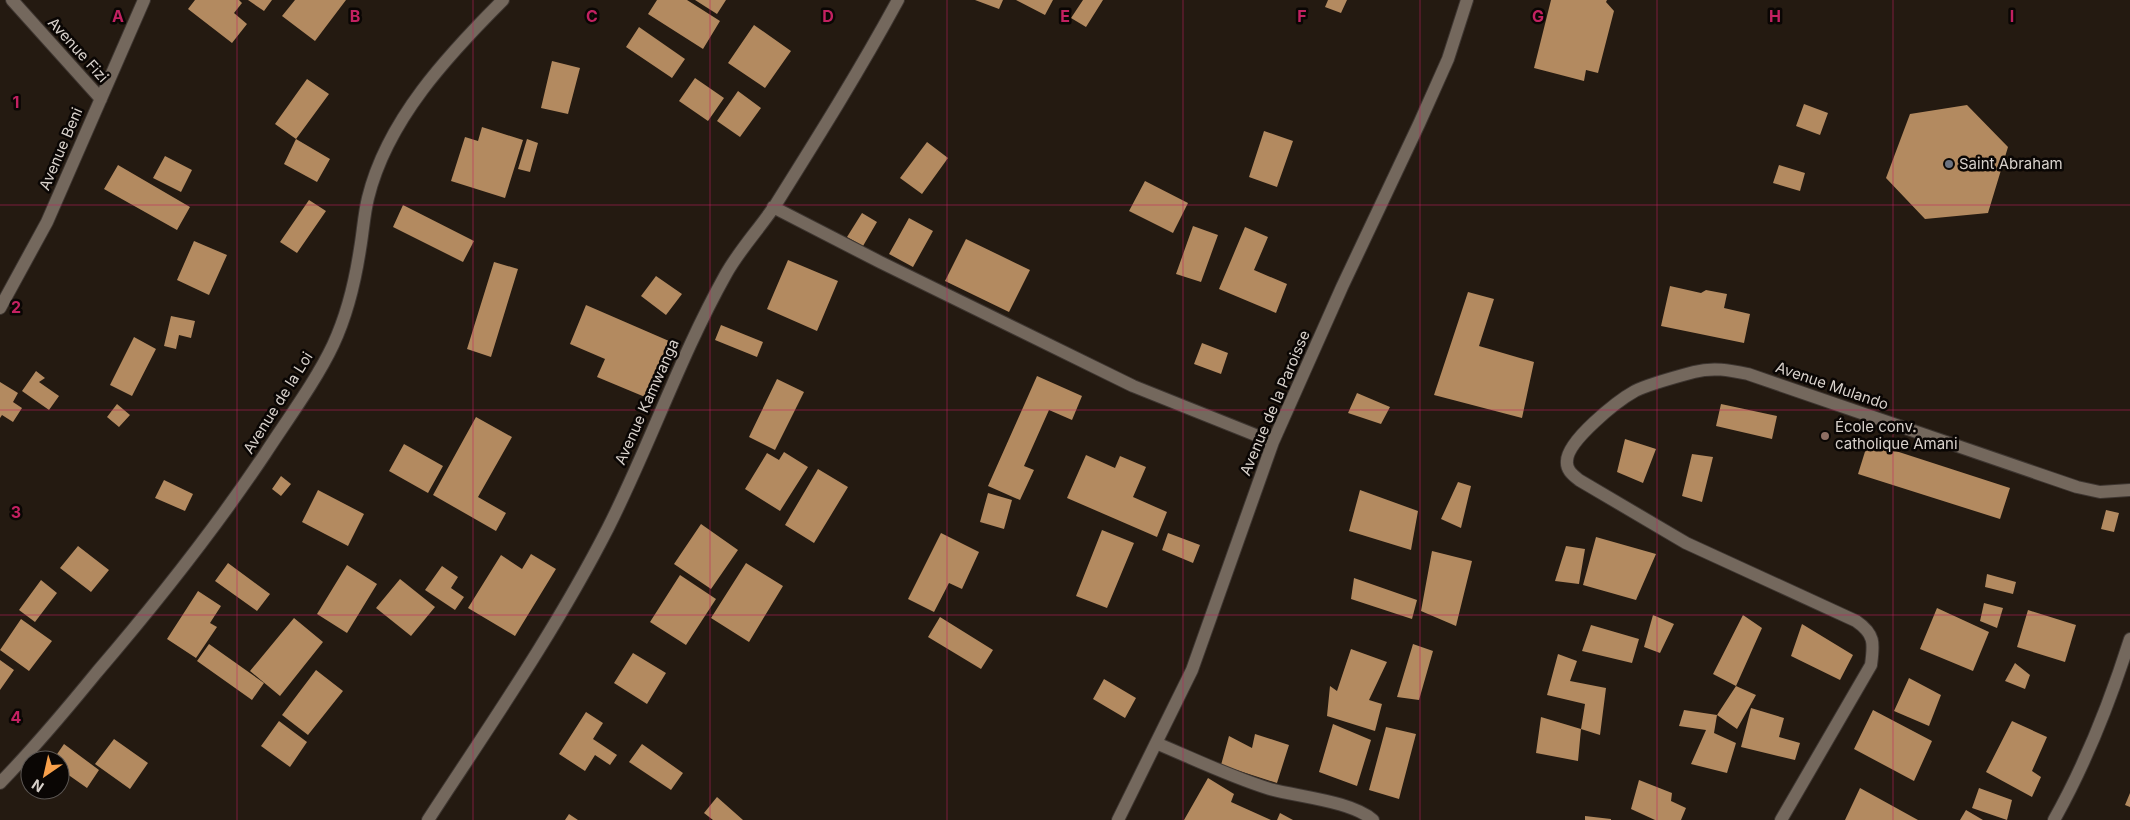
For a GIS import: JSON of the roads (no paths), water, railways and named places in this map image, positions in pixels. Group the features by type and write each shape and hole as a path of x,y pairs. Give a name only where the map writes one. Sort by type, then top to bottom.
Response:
{"street":[{"name":"Avenue Fizi","path":"12,0 101,99"},
{"name":"Avenue Beni","path":"0,308 47,222 144,0"},
{"name":"Avenue de la Loi","path":"0,783 78,696 179,574 234,500 280,431 332,347 342,324 354,278 368,198 382,156 411,107 437,73 503,0"},
{"name":"Avenue Kamwanga","path":"428,820 519,681 582,576 608,527 704,316 728,271 773,207 868,54 898,0"},
{"name":"Avenue de la Paroisse","path":"1118,820 1192,670 1273,442 1342,287 1423,116 1448,59 1467,0"},
{"path":"773,207 880,262 1133,386 1273,442"},
{"name":"Avenue Mulando","path":"1781,820 1872,665 1874,648 1872,637 1866,628 1856,621 1686,543 1579,480 1568,468 1566,462 1571,447 1600,418 1636,391 1695,372 1726,369 1748,374 2077,487 2100,492 2130,490"},
{"path":"2054,820 2069,793 2095,735 2116,683 2130,640"},
{"path":"1156,743 1234,776 1290,794 1332,803 1366,814 1373,820"}],"place":[{"name":"Saint Abraham","path":"1949,164"},
{"name":"École conv. catholique Amani","path":"1825,436"}]}
